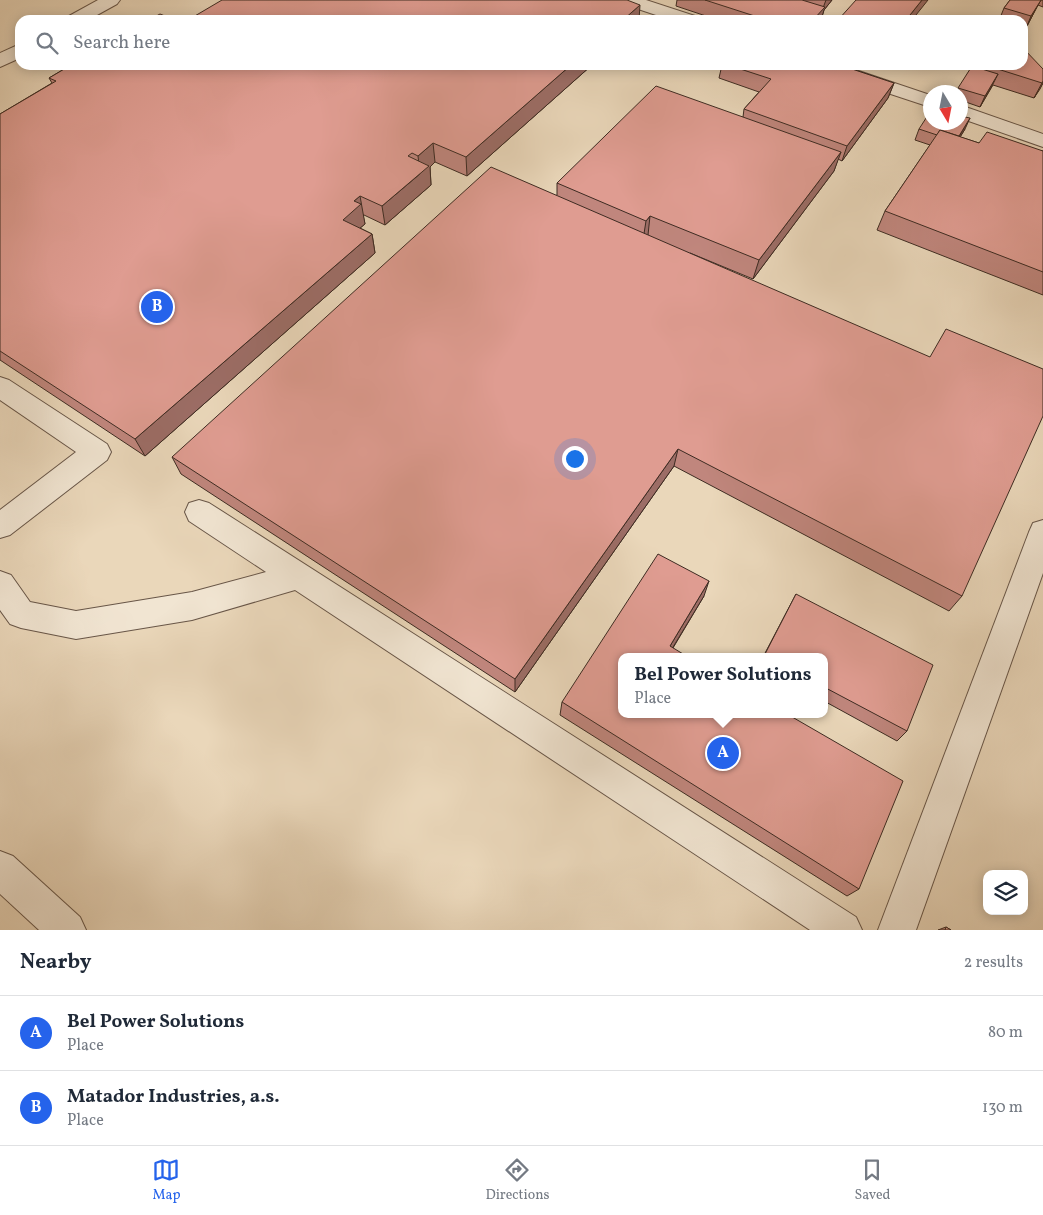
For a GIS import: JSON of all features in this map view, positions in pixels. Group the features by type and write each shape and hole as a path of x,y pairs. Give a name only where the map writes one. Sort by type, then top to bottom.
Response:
{"lane":[{"path":"84,15 112,0"},
{"path":"629,0 674,15"},
{"path":"0,61 15,53"},
{"path":"837,70 923,99"},
{"path":"968,114 1043,140"},
{"path":"0,387 97,452 0,526"},
{"path":"199,512 843,930"},
{"path":"897,930 1043,532"},
{"path":"0,585 21,614 76,625 192,606 298,576"},
{"path":"0,869 67,930"}],"building":[{"path":"222,0 627,0 640,5 629,15 196,15"},
{"path":"705,0 802,0 825,7 818,15 752,15"},
{"path":"856,0 922,0 910,15 842,15"},
{"path":"1010,0 1041,0 1031,16 1004,8"},
{"path":"1028,53 1043,69 1042,83 1001,70 1028,70"},
{"path":"63,70 565,70 466,157 433,143 418,156 412,153 408,156 429,166 382,206 360,196 354,201 361,204 343,220 372,234 135,439 0,351 0,114 56,81 49,78"},
{"path":"743,70 855,70 894,83 847,146 744,109 771,79"},
{"path":"969,70 985,70 998,74 985,96 968,91 968,85 960,85"},
{"path":"656,86 841,152 759,260 650,216 646,221 557,183"},
{"path":"923,123 923,130 940,130 937,135 919,129"},
{"path":"940,130 963,130 959,136"},
{"path":"940,130 979,143 987,132 1043,151 1043,272 885,211"},
{"path":"491,167 930,357 946,329 1043,369 1043,416 962,596 678,449 515,679 172,457"},
{"path":"658,554 709,581 670,646 681,653 618,653 618,718 794,718 903,781 859,889 562,702"},
{"path":"796,594 933,665 907,731 828,689 828,653 766,653"}],"place":[{"name":"Matador Industries, a.s.","path":"157,307"},
{"name":"Bel Power Solutions","path":"723,753"}]}
